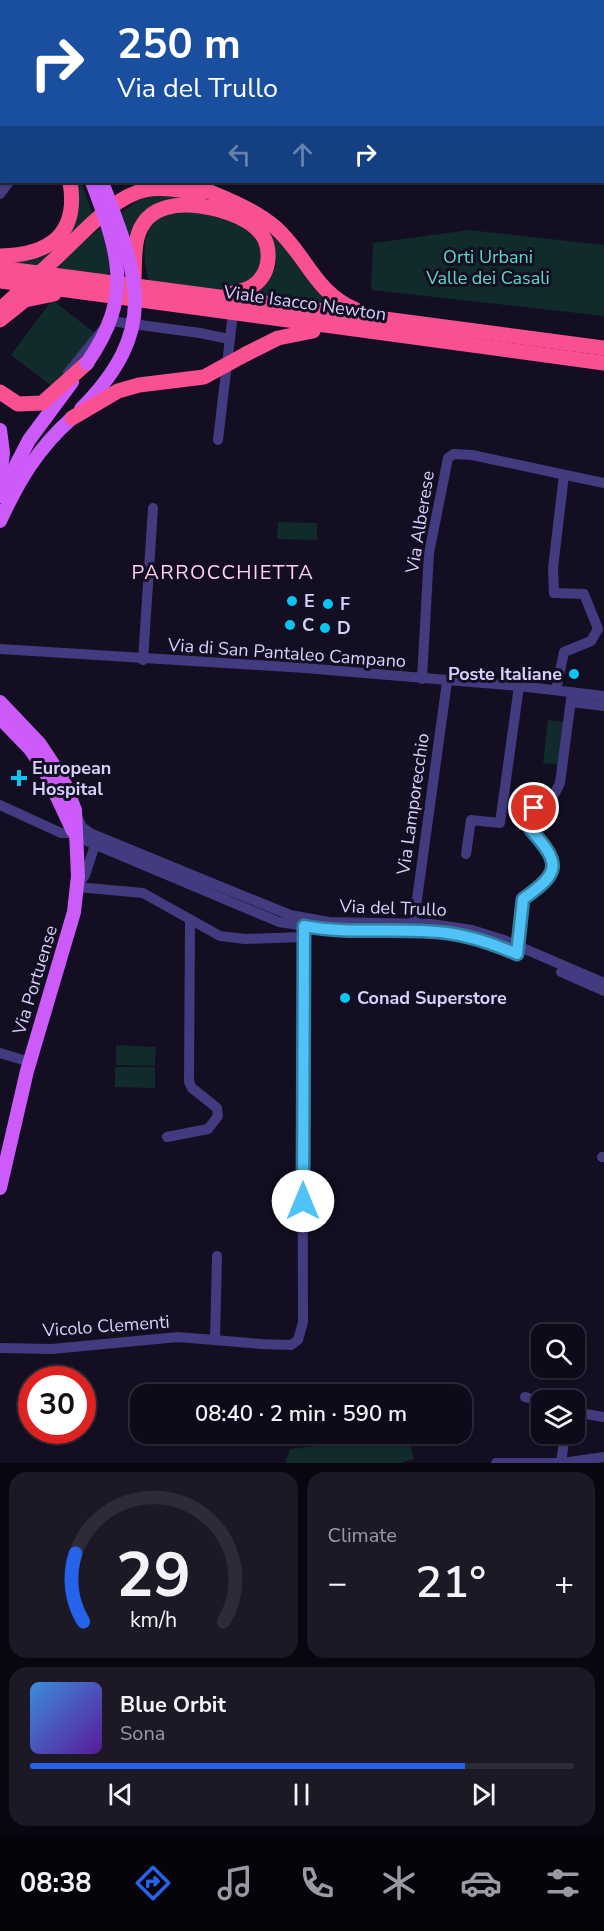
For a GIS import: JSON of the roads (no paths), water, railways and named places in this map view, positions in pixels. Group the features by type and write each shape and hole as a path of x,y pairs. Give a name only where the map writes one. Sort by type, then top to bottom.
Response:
{"highway":[{"path":"0,256 38,250 59,235 68,224 73,210 70,183"},
{"path":"188,183 272,224 322,288 344,304 370,316"},
{"path":"1,312 57,257 119,202 136,192 157,188 213,194"},
{"path":"134,278 140,229 149,216 168,206 195,206 231,214 255,227 264,238 268,258 261,279 246,290 219,297"},
{"name":"Viale Isacco Newton","path":"0,268 370,316 603,356"},
{"name":"Viale Isacco Newton","path":"0,281 347,328 603,356"},
{"path":"1,312 25,300 77,291"},
{"path":"72,418 118,391 139,385 204,377 290,334 347,328"},
{"path":"0,392 18,404 33,405 46,401 87,363"}],"main road":[{"path":"0,521 38,428 87,363 109,324 118,279 113,239 92,183"},
{"path":"0,496 22,465 107,381 123,354 135,312 134,278 125,239 102,183"},
{"path":"0,430 3,453 0,476"},
{"name":"Via Portuense","path":"0,702 51,759 63,779 75,810 77,886 73,919 30,1062 0,1188"},
{"name":"Via Portuense","path":"0,718 30,749 44,769 67,823 74,832"}],"street":[{"path":"218,440 233,313"},
{"path":"57,386 110,321 229,339"},
{"name":"Via Alberese","path":"422,680 429,553 448,458 454,454 472,455 604,483"},
{"path":"556,690 564,652 591,641 598,628 584,594 554,593 554,568 564,475"},
{"path":"143,660 153,508"},
{"name":"Via di San Pantaleo Campano","path":"0,649 143,660 272,666 422,680 519,686 556,690 571,697"},
{"name":"Via Lamporecchio","path":"413,927 447,682"},
{"path":"466,854 471,820 500,823 519,686"},
{"path":"571,697 604,696"},
{"path":"571,697 604,706"},
{"path":"518,950 523,899 545,883 552,870 550,853 531,830 534,808 555,793 560,783 571,697"},
{"path":"0,805 61,833 74,832"},
{"path":"75,810 81,825 92,834"},
{"name":"Via del Trullo","path":"74,832 95,845 211,889 272,909 304,927"},
{"name":"Via del Trullo","path":"74,832 92,834 279,922 304,927"},
{"name":"Via Portuense","path":"77,886 85,875 95,845"},
{"name":"Via del Trullo","path":"77,886 142,893 212,934 225,937 279,938 304,927 339,923 472,930 604,991"},
{"path":"167,1137 208,1129 218,1116 217,1108 192,1088 189,1082 190,921"},
{"path":"279,922 279,938"},
{"name":"Vicolo Clementi","path":"0,1348 52,1349 178,1337 291,1345 298,1340 302,1331 304,927"},
{"name":"Via del Trullo","path":"518,950 604,983"},
{"path":"0,1053 30,1062"},
{"path":"215,1340 217,1256"},
{"path":"525,1397 531,1399"},
{"path":"585,1414 604,1418"},
{"path":"561,1463 564,1444"},
{"path":"496,1463 561,1463 604,1457"}],"place":[{"name":"E","path":"292,601"},
{"name":"F","path":"328,604"},
{"name":"C","path":"290,625"},
{"name":"D","path":"325,628"},
{"name":"Poste Italiane","path":"574,674"},
{"name":"European Hospital","path":"19,778"},
{"name":"Conad Superstore","path":"345,998"}],"district":[{"name":"PARROCCHIETTA","path":"223,572"}],"park label":[{"name":"Orti Urbani Valle dei Casali","path":"488,267"}]}
